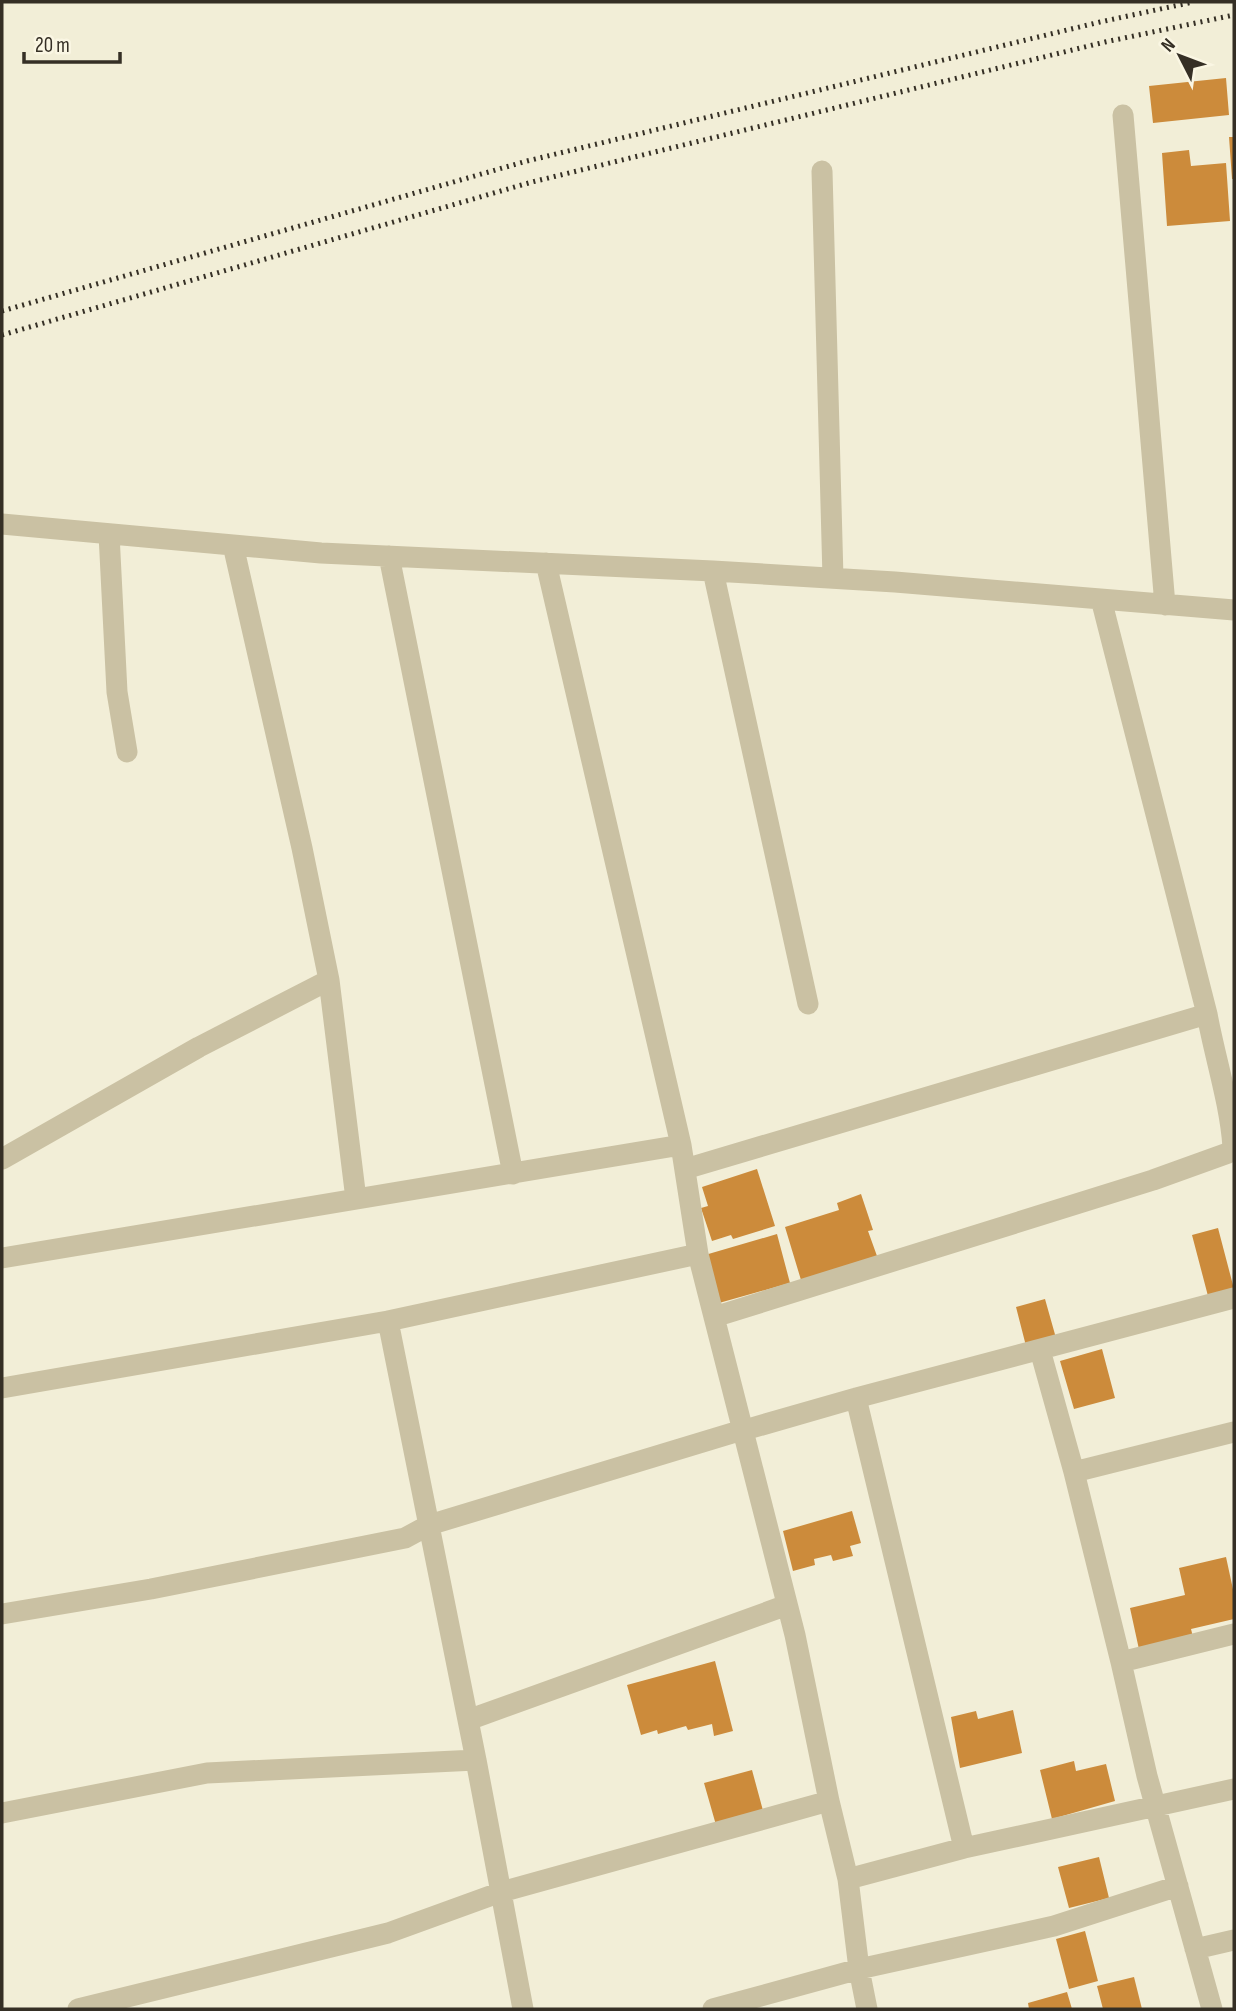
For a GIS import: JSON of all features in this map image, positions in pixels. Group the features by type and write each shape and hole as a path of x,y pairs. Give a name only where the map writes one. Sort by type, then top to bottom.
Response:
{"street":[{"path":"1123,115 1166,605"},
{"path":"822,170 833,578"},
{"path":"2,524 321,553 713,570 1234,610"},
{"path":"109,534 117,692 127,752"},
{"path":"233,545 329,980 356,1199"},
{"path":"389,556 513,1174"},
{"path":"546,563 681,1145 698,1254 787,1605 848,1879 859,1969 867,2009"},
{"path":"713,570 808,1004"},
{"path":"714,1317 1140,1184 1228,1153 1233,1147 1231,1122 1216,1065 1207,1014 1101,599"},
{"path":"2,1159 199,1047 329,980"},
{"path":"685,1169 1207,1014"},
{"path":"2,1258 114,1237 681,1145"},
{"path":"2,1388 388,1321 698,1254"},
{"path":"2,1614 151,1589 405,1538 429,1525 742,1428 748,1429 1234,1298"},
{"path":"388,1321 523,2009"},
{"path":"1040,1350 1074,1472 1155,1806 1212,2009"},
{"path":"856,1398 964,1848"},
{"path":"1074,1472 1234,1432"},
{"path":"468,1720 787,1605"},
{"path":"1121,1662 1234,1634"},
{"path":"2,1813 207,1773 476,1760"},
{"path":"848,1879 964,1848 1234,1789"},
{"path":"78,2009 388,1933 501,1892 829,1801"},
{"path":"713,2009 859,1969 1054,1926 1178,1886"},
{"path":"1195,1949 1234,1940"}],"building":[{"path":"1226,78 1229,115 1153,123 1149,86"},
{"path":"1229,137 1234,137 1234,179 1232,179"},
{"path":"1189,150 1191,166 1226,163 1230,221 1167,226 1162,153"},
{"path":"757,1169 775,1226 733,1239 731,1235 712,1241 701,1208 708,1206 702,1187"},
{"path":"861,1194 873,1230 868,1231 877,1256 801,1280 785,1227 839,1210 837,1203"},
{"path":"1218,1228 1234,1289 1208,1296 1192,1235"},
{"path":"777,1234 790,1283 719,1303 705,1255"},
{"path":"1045,1299 1056,1338 1026,1346 1016,1307"},
{"path":"1102,1349 1115,1398 1074,1409 1060,1361"},
{"path":"852,1511 861,1543 850,1546 853,1556 833,1561 831,1555 814,1559 815,1565 793,1571 783,1531"},
{"path":"1226,1557 1234,1594 1234,1619 1191,1629 1194,1641 1140,1654 1130,1608 1185,1595 1179,1568"},
{"path":"715,1661 733,1731 714,1736 712,1724 688,1730 686,1726 658,1734 657,1730 641,1735 627,1685"},
{"path":"1013,1710 1022,1753 960,1768 951,1717 976,1711 978,1719"},
{"path":"1074,1761 1076,1771 1106,1764 1115,1801 1052,1819 1040,1770"},
{"path":"752,1770 765,1818 718,1832 704,1783"},
{"path":"1099,1857 1109,1898 1069,1908 1058,1867"},
{"path":"1085,1931 1098,1981 1069,1989 1056,1939"},
{"path":"1134,1977 1142,2009 1103,2009 1097,1986"},
{"path":"1067,1992 1072,2009 1029,2009 1028,2003"}],"railway":[{"path":"2,311 527,161 1100,22 1193,2"},
{"path":"2,335 532,182 1105,42 1234,15"}]}
